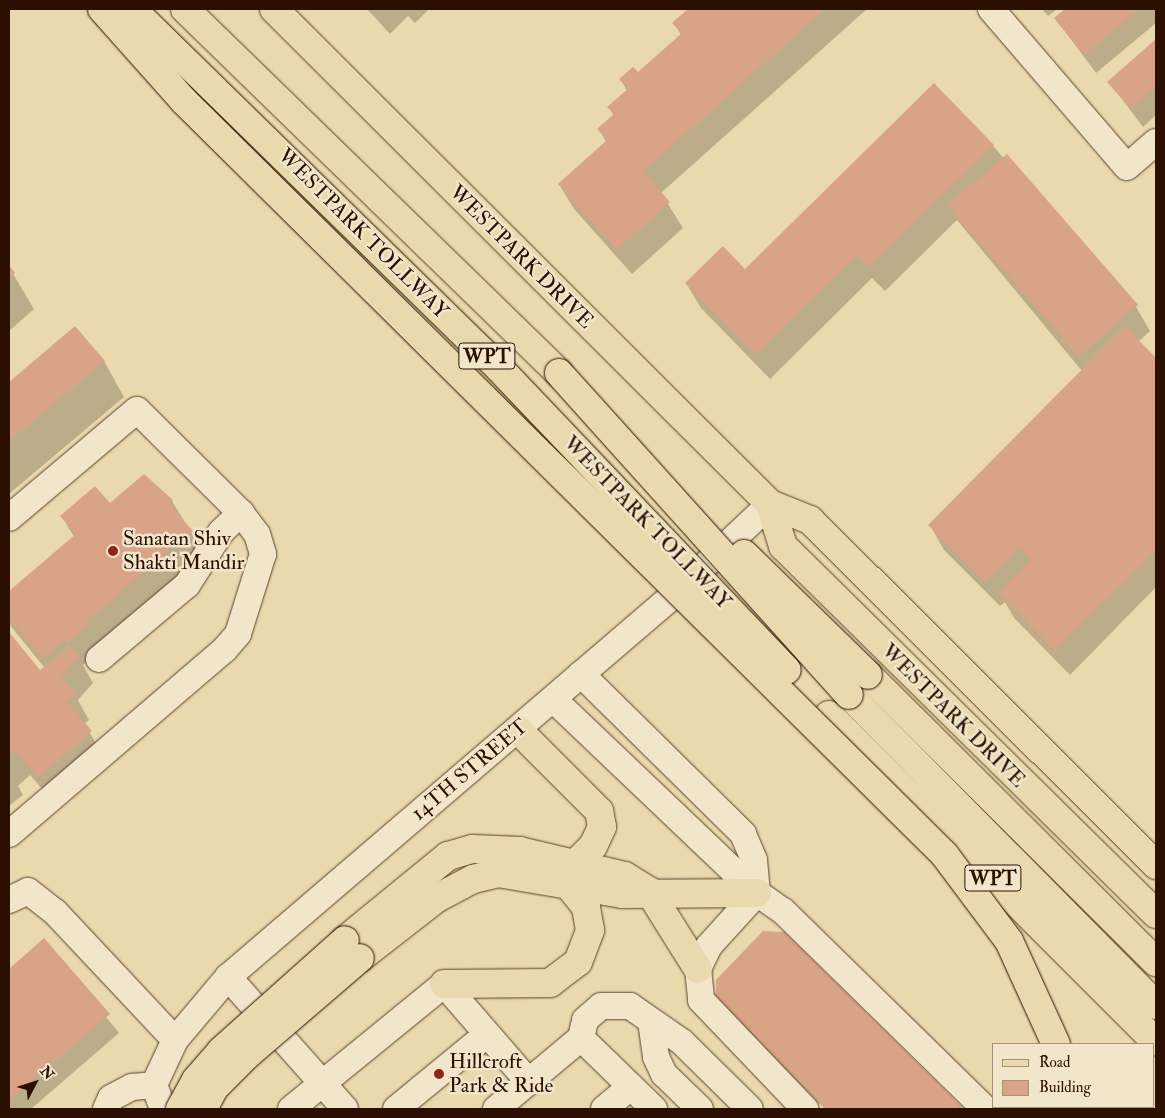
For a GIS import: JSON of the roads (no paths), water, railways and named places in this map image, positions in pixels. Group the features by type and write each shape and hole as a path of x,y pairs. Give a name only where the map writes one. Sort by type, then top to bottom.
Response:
{"main road":[{"path":"102,9 183,100 944,854 1009,941 1056,1043"},
{"name":"WESTPARK TOLLWAY","path":"132,9 499,368 829,714 1156,1042"},
{"name":"WESTPARK TOLLWAY","path":"185,9 559,373 848,695 1156,1005"},
{"name":"WESTPARK DRIVE","path":"274,9 770,504 810,520 1156,865"},
{"path":"559,373 868,675 1156,962"},
{"name":"WESTPARK DRIVE","path":"770,504 783,546 1156,914"},
{"path":"518,730 599,810 602,827 593,846 572,875"},
{"path":"180,1109 196,1080 221,1051 352,949 437,898 473,879 498,873 625,876 649,892 698,969"},
{"path":"444,984 550,983 578,962 590,930 586,907 572,875"},
{"path":"649,892 757,893"},
{"path":"203,1109 214,1088 352,949"}],"street":[{"path":"991,9 1127,167 1156,142"},
{"path":"9,518 136,410 241,513 258,534 263,554 238,634 9,834"},
{"name":"14TH STREET","path":"154,1085 175,1040 228,977 518,730 770,504"},
{"path":"99,659 187,585 221,532 241,513"},
{"path":"581,674 743,834 754,860 757,893"},
{"path":"553,699 757,893 782,911 985,1109"},
{"path":"757,893 725,924 698,969 701,1000 710,1012 805,1109"},
{"path":"18,896 55,912 175,1040"},
{"path":"228,977 345,1109"},
{"path":"291,1109 321,1082 444,984 529,1082"},
{"path":"496,1109 581,1038 585,1020 601,1006 630,1006 682,1042 750,1109"},
{"path":"651,1020 656,1057 664,1074 700,1109"},
{"path":"396,1109 486,1034"},
{"path":"581,1038 654,1109"},
{"path":"106,1109 111,1098 125,1091 154,1085 163,1109"},
{"path":"604,1109 631,1086"}],"place":[{"name":"Sanatan Shiv Shakti Mandir","path":"113,551"},
{"name":"Hillcroft Park & Ride","path":"439,1074"}]}
